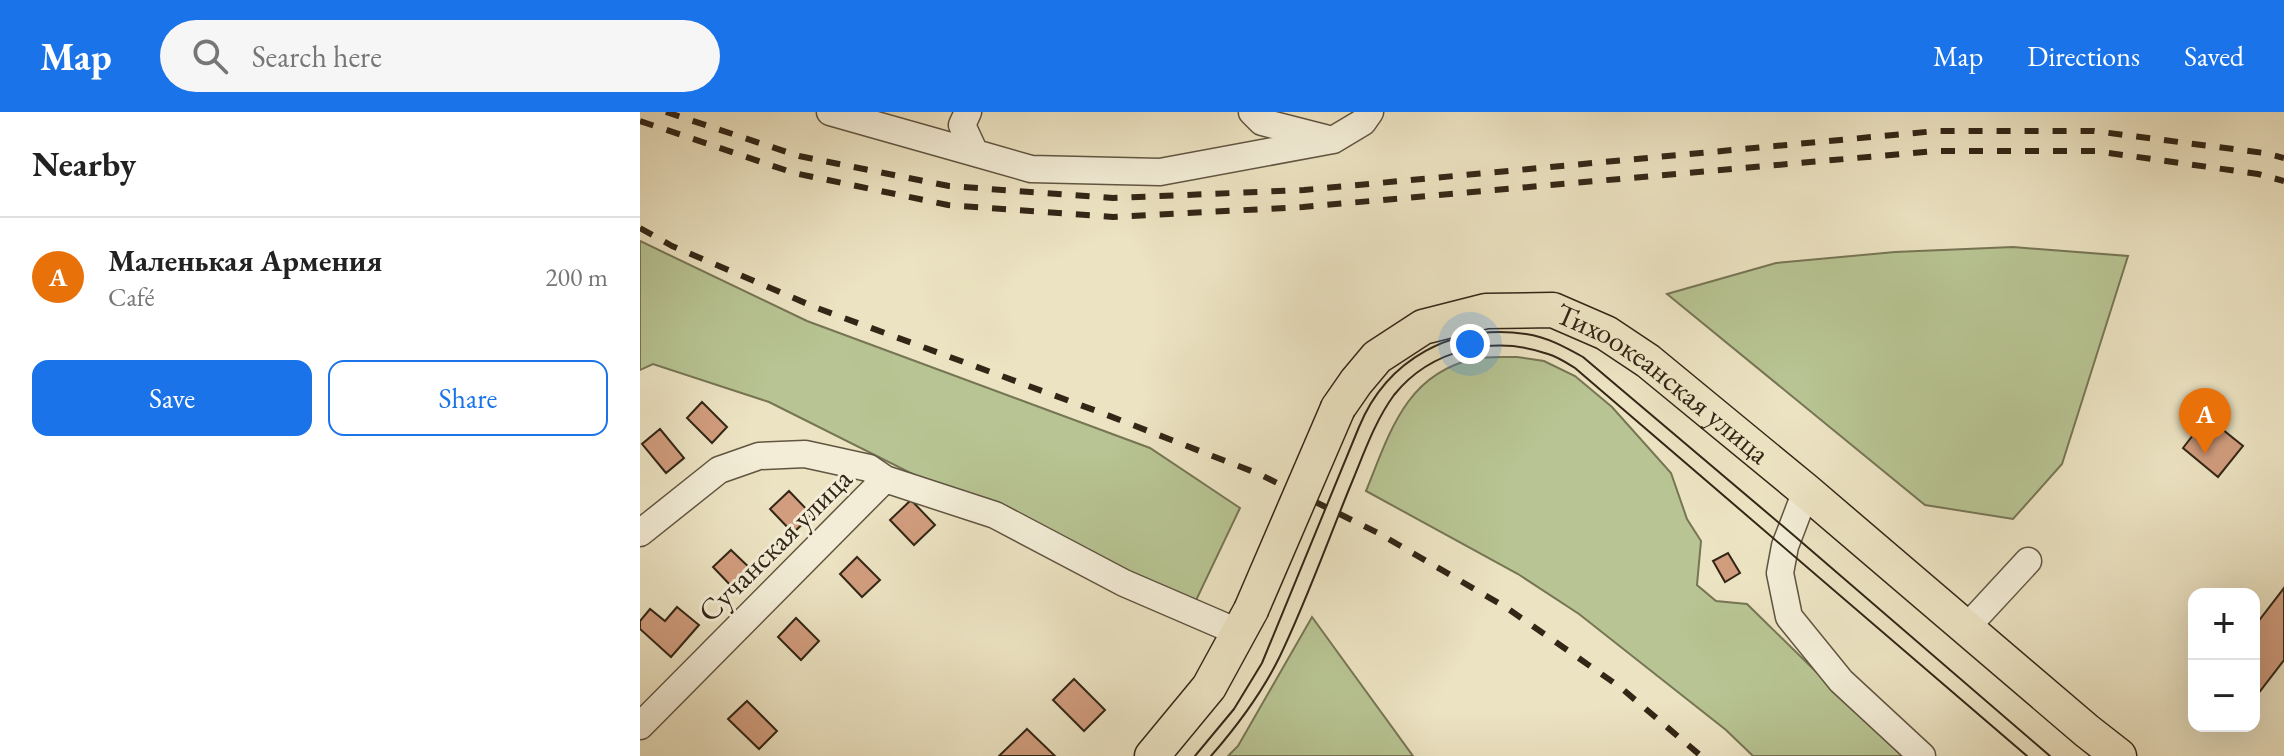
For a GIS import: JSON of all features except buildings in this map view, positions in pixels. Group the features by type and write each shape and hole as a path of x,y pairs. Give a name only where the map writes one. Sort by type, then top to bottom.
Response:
{"main road":[{"name":"Тихоокеанская улица","path":"1152,756 1209,687 1245,621 1338,408 1377,357 1423,327 1486,311 1553,310 1606,333 1648,361 2119,756"}],"street":[{"path":"830,112 1031,169 1160,172 1333,140 1363,122 1370,112"},
{"path":"968,112 962,125 975,153"},
{"path":"1252,112 1262,122 1333,140"},
{"path":"640,533 719,470 759,456 805,454 869,468 885,479"},
{"name":"Сучанская улица","path":"640,726 885,479 995,515 1124,583 1245,621"},
{"path":"1806,491 1785,546 1780,573 1789,617 1841,681 1922,756"},
{"path":"1966,628 2028,561"}],"green space":[{"path":"640,241 807,321 1150,448 1240,508 1190,613 769,402 653,364 640,370"},
{"path":"2013,247 2128,256 2062,464 2013,519 1925,505 1667,294 1776,263 1895,252"},
{"path":"1517,357 1544,361 1575,376 1612,407 1671,473 1687,519 1701,541 1697,585 1716,601 1747,604 1902,756 1753,756 1726,730 1579,614 1518,574 1366,491 1392,429 1416,393 1431,378 1474,359"},
{"path":"1312,617 1413,756 1228,756 1238,746"}],"tram line":[{"path":"1195,756 1234,709 1262,663 1371,403 1387,382 1426,351 1473,334 1499,332 1541,337 1583,357 2050,756"},
{"path":"1211,756 1249,708 1280,656 1370,437 1394,395 1426,367 1445,357 1485,346 1527,348 1559,358 1575,368 2027,756"}],"railway":[{"path":"666,112 799,156 949,186 1113,198 1304,190 1936,131 2094,131 2284,158"},
{"path":"640,121 794,173 948,205 1113,217 1303,207 1935,151 2095,151 2258,174 2284,181"},
{"path":"640,228 672,246 817,308 1259,474 1380,534 1507,608 1620,687 1701,756"}],"place":[{"name":"Маленькая Армения","path":"2205,454"}]}
